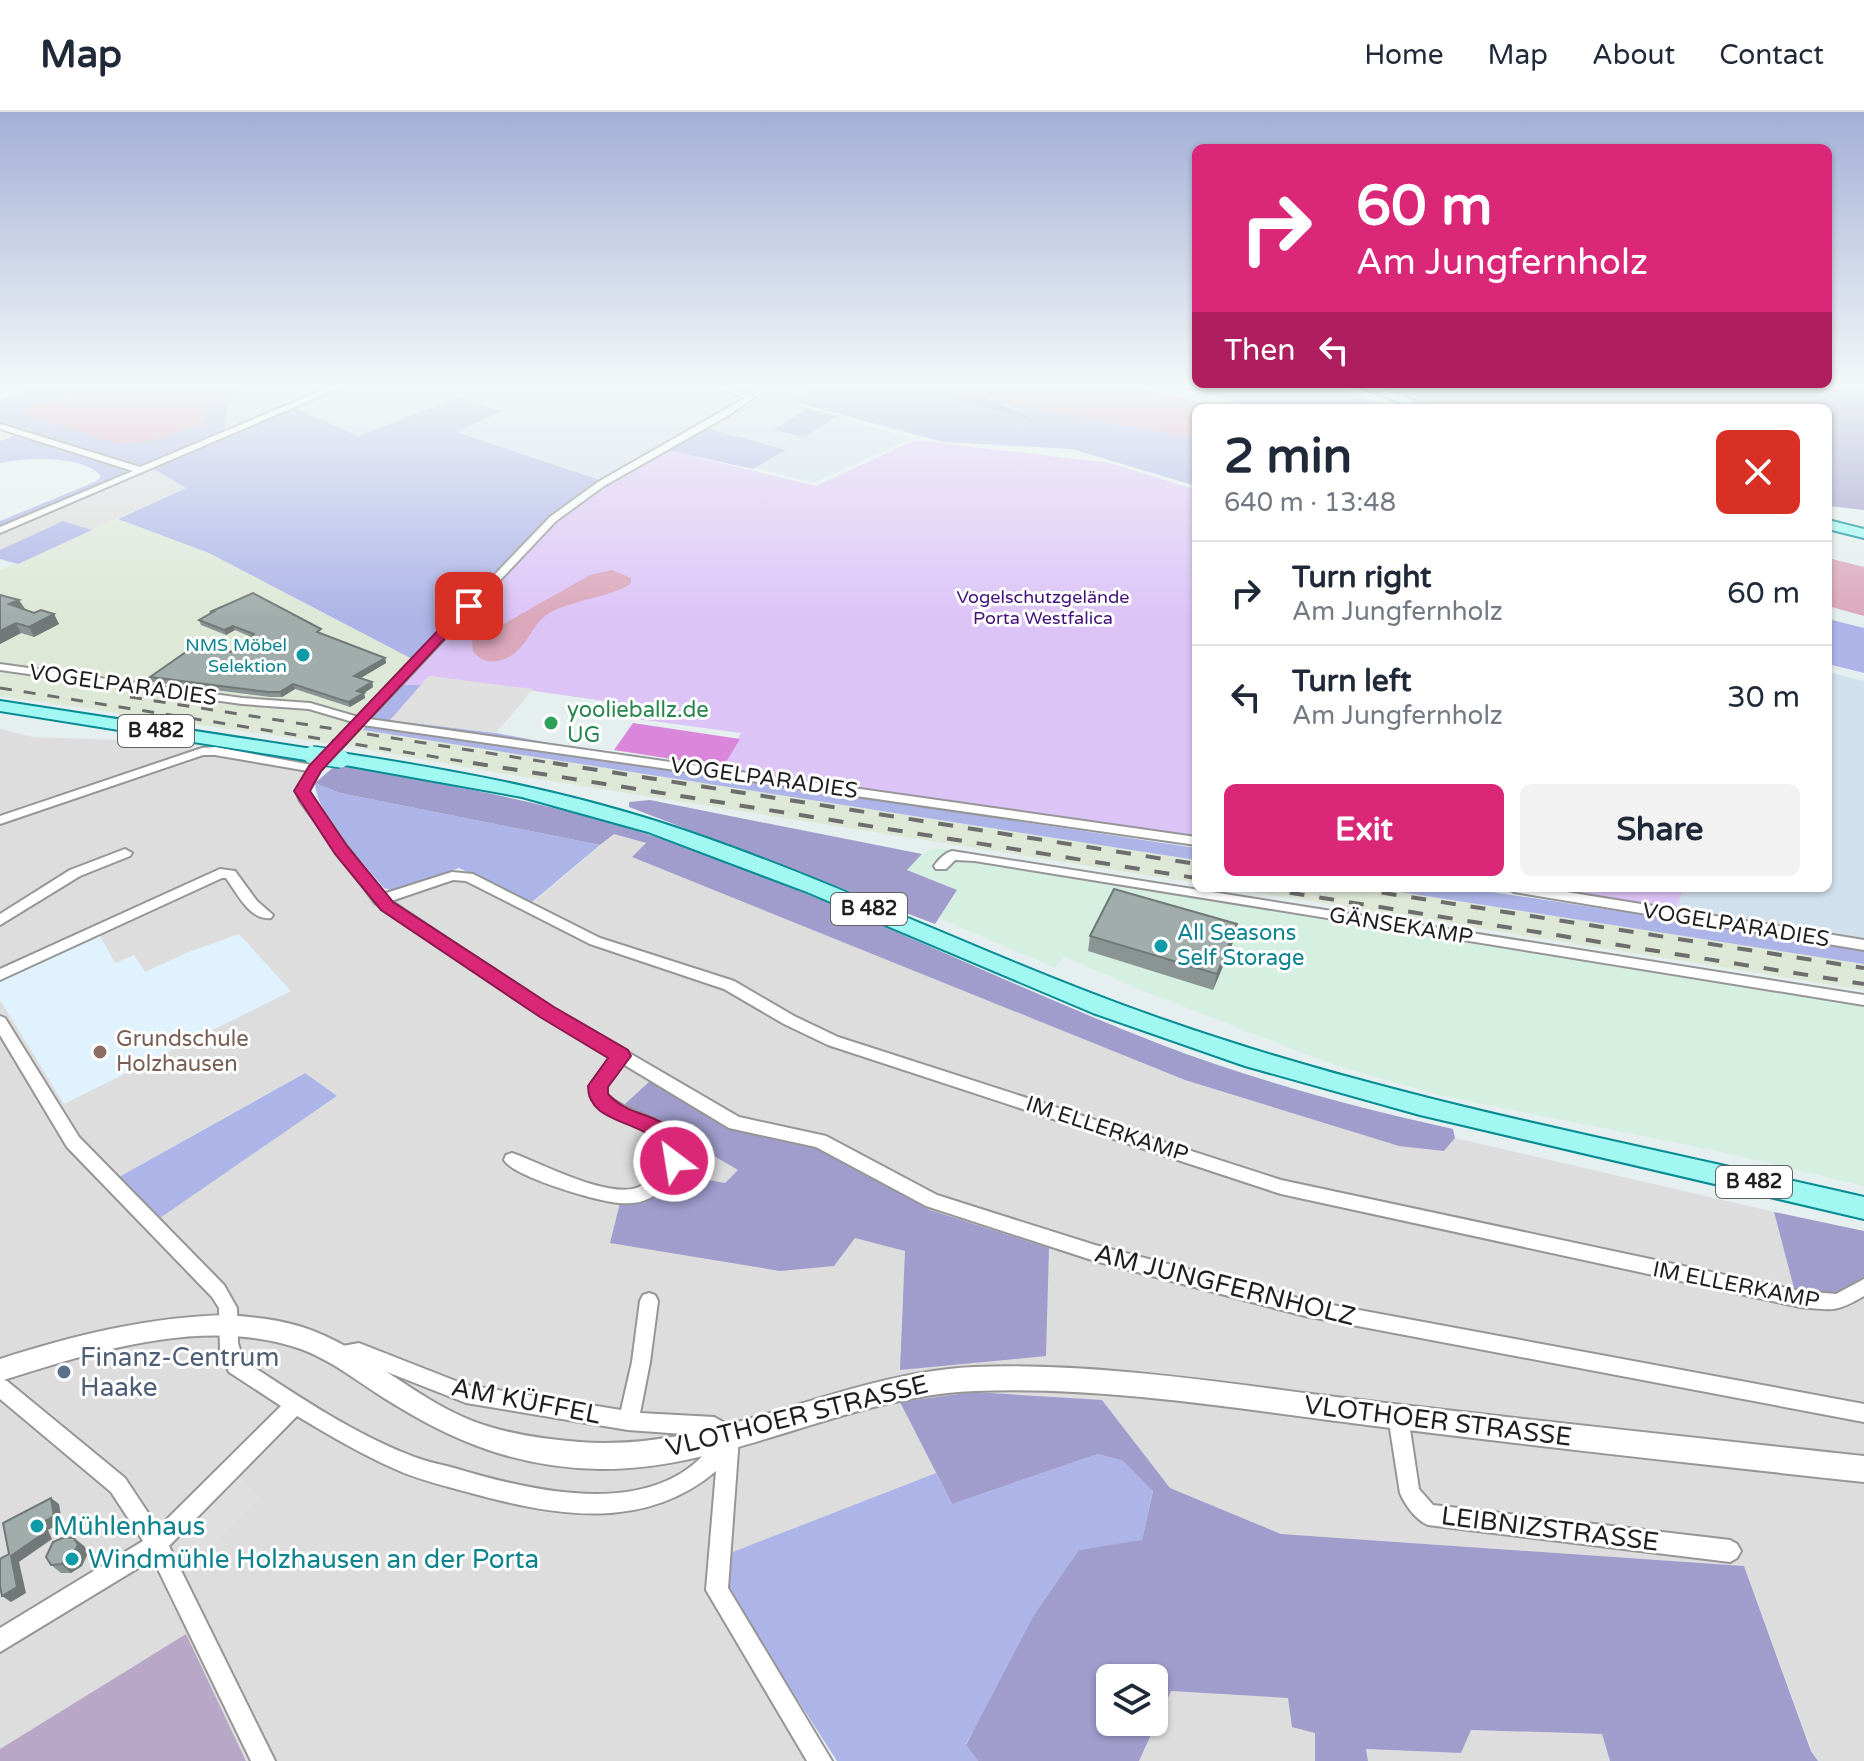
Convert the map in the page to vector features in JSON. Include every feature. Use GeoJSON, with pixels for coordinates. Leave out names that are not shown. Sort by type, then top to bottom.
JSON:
{"type":"FeatureCollection","features":[{"type":"Feature","properties":{"kind":"main road"},"geometry":{"type":"LineString","coordinates":[[1832,524],[1864,532]]}},
{"type":"Feature","properties":{"kind":"main road","name":"B 482"},"geometry":{"type":"LineString","coordinates":[[0,706],[313,762],[341,759],[484,783],[613,814],[695,840],[1154,1026],[1325,1081],[1864,1208]]}},
{"type":"Feature","properties":{"kind":"street"},"geometry":{"type":"LineString","coordinates":[[121,464],[140,470]]}},
{"type":"Feature","properties":{"kind":"street"},"geometry":{"type":"LineString","coordinates":[[0,530],[154,464]]}},
{"type":"Feature","properties":{"kind":"street"},"geometry":{"type":"LineString","coordinates":[[2,815],[202,752],[313,762],[361,721],[522,550],[588,489],[635,464]]}},
{"type":"Feature","properties":{"kind":"street","name":"VOGELPARADIES"},"geometry":{"type":"LineString","coordinates":[[0,667],[183,694],[310,706],[361,721],[1192,840]]}},
{"type":"Feature","properties":{"kind":"street","name":"AM JUNGFERNHOLZ"},"geometry":{"type":"LineString","coordinates":[[313,762],[302,791],[306,801],[380,900],[547,1012],[735,1123],[820,1141],[932,1201],[1095,1253],[1305,1308],[1864,1413]]}},
{"type":"Feature","properties":{"kind":"street"},"geometry":{"type":"LineString","coordinates":[[0,920],[75,873],[125,853]]}},
{"type":"Feature","properties":{"kind":"street","name":"GÄNSEKAMP"},"geometry":{"type":"LineString","coordinates":[[941,866],[952,855],[975,857],[1192,892]]}},
{"type":"Feature","properties":{"kind":"street"},"geometry":{"type":"LineString","coordinates":[[0,975],[220,873],[230,874],[252,904],[266,915]]}},
{"type":"Feature","properties":{"kind":"street","name":"IM ELLERKAMP"},"geometry":{"type":"LineString","coordinates":[[380,900],[452,876],[468,877],[595,941],[729,985],[833,1041],[1281,1187],[1800,1299],[1838,1302],[1864,1287]]}},
{"type":"Feature","properties":{"kind":"street","name":"GÄNSEKAMP"},"geometry":{"type":"LineString","coordinates":[[1193,892],[1864,1000]]}},
{"type":"Feature","properties":{"kind":"street","name":"VOGELPARADIES"},"geometry":{"type":"LineString","coordinates":[[1539,892],[1864,945]]}},
{"type":"Feature","properties":{"kind":"street"},"geometry":{"type":"LineString","coordinates":[[0,1022],[73,1142],[218,1291],[228,1307],[226,1327],[231,1357],[236,1366],[295,1405],[402,1462],[500,1492],[590,1506],[657,1496],[678,1486],[709,1465],[729,1436]]}},
{"type":"Feature","properties":{"kind":"street"},"geometry":{"type":"LineString","coordinates":[[512,1160],[549,1178],[623,1196],[641,1195],[662,1180],[674,1161],[671,1142],[659,1131],[605,1104],[598,1096],[598,1086],[621,1056]]}},
{"type":"Feature","properties":{"kind":"street","name":"AM KÜFFEL"},"geometry":{"type":"LineString","coordinates":[[628,1421],[641,1362],[649,1301]]}},
{"type":"Feature","properties":{"kind":"street","name":"VLOTHOER STRASSE"},"geometry":{"type":"LineString","coordinates":[[0,1370],[125,1335],[226,1327],[263,1328],[290,1335],[335,1354],[466,1432],[532,1449],[615,1455],[669,1451],[876,1392],[939,1380],[979,1378],[1196,1392],[1864,1469]]}},
{"type":"Feature","properties":{"kind":"street","name":"AM KÜFFEL"},"geometry":{"type":"LineString","coordinates":[[335,1354],[359,1352],[466,1394],[628,1421],[714,1427],[729,1436]]}},
{"type":"Feature","properties":{"kind":"street"},"geometry":{"type":"LineString","coordinates":[[0,1387],[118,1485],[157,1544],[263,1761]]}},
{"type":"Feature","properties":{"kind":"street"},"geometry":{"type":"LineString","coordinates":[[0,1641],[157,1544],[295,1405]]}},
{"type":"Feature","properties":{"kind":"street","name":"LEIBNIZSTRASSE"},"geometry":{"type":"LineString","coordinates":[[1398,1416],[1410,1493],[1428,1515],[1730,1551]]}},
{"type":"Feature","properties":{"kind":"street"},"geometry":{"type":"LineString","coordinates":[[729,1436],[717,1590],[820,1761]]}},
{"type":"Feature","properties":{"kind":"shaded area"},"geometry":{"type":"Polygon","coordinates":[[[82,464],[552,464],[600,480],[629,464],[650,464],[418,662],[209,553],[118,519],[186,488],[149,466],[0,529],[0,521],[97,481],[101,476],[82,464]]]}},
{"type":"Feature","properties":{"kind":"shaded area"},"geometry":{"type":"Polygon","coordinates":[[[553,464],[630,464],[601,480],[553,464]]]}},
{"type":"Feature","properties":{"kind":"shaded area"},"geometry":{"type":"Polygon","coordinates":[[[730,464],[762,464],[753,469],[730,464]]]}},
{"type":"Feature","properties":{"kind":"shaded area"},"geometry":{"type":"Polygon","coordinates":[[[763,464],[856,464],[814,483],[756,468],[763,464]]]}},
{"type":"Feature","properties":{"kind":"shaded area"},"geometry":{"type":"Polygon","coordinates":[[[1122,464],[1192,464],[1192,485],[1122,464]]]}},
{"type":"Feature","properties":{"kind":"shaded area"},"geometry":{"type":"Polygon","coordinates":[[[1832,464],[1864,464],[1864,510],[1832,506],[1832,464]]]}},
{"type":"Feature","properties":{"kind":"shaded area"},"geometry":{"type":"Polygon","coordinates":[[[149,466],[187,487],[92,530],[63,521],[0,550],[0,529],[149,466]]]}},
{"type":"Feature","properties":{"kind":"shaded area"},"geometry":{"type":"Polygon","coordinates":[[[118,519],[209,553],[418,662],[364,730],[1192,859],[1192,882],[347,746],[0,696],[0,570],[118,519]]]}},
{"type":"Feature","properties":{"kind":"shaded area"},"geometry":{"type":"Polygon","coordinates":[[[63,521],[92,530],[18,564],[0,559],[0,550],[63,521]]]}},
{"type":"Feature","properties":{"kind":"shaded area"},"geometry":{"type":"Polygon","coordinates":[[[1832,559],[1864,567],[1864,616],[1832,607],[1832,559]]]}},
{"type":"Feature","properties":{"kind":"shaded area"},"geometry":{"type":"Polygon","coordinates":[[[612,570],[631,578],[631,583],[549,613],[510,657],[489,661],[473,651],[472,640],[483,633],[501,630],[502,625],[590,575],[612,570]]]}},
{"type":"Feature","properties":{"kind":"shaded area"},"geometry":{"type":"Polygon","coordinates":[[[1832,620],[1864,628],[1864,673],[1832,665],[1832,620]]]}},
{"type":"Feature","properties":{"kind":"shaded area"},"geometry":{"type":"Polygon","coordinates":[[[1832,673],[1864,681],[1864,940],[1674,911],[1683,892],[1832,892],[1832,673]]]}},
{"type":"Feature","properties":{"kind":"shaded area"},"geometry":{"type":"Polygon","coordinates":[[[429,676],[533,689],[496,733],[390,720],[429,676]]]}},
{"type":"Feature","properties":{"kind":"shaded area"},"geometry":{"type":"Polygon","coordinates":[[[399,685],[421,685],[391,720],[496,733],[728,777],[1192,847],[1192,859],[363,730],[399,685]]]}},
{"type":"Feature","properties":{"kind":"shaded area"},"geometry":{"type":"Polygon","coordinates":[[[633,723],[740,739],[723,767],[614,750],[633,723]]]}},
{"type":"Feature","properties":{"kind":"shaded area"},"geometry":{"type":"Polygon","coordinates":[[[0,729],[32,737],[145,741],[312,766],[299,788],[379,901],[456,878],[469,879],[524,910],[614,834],[647,844],[633,857],[1185,1080],[1399,1145],[1444,1151],[1455,1138],[1774,1212],[1798,1303],[1832,1310],[1864,1297],[1864,1761],[1818,1761],[1744,1566],[1281,1534],[1170,1488],[1102,1400],[901,1403],[936,1473],[712,1560],[813,1761],[246,1761],[186,1634],[0,1749],[0,729]],[[304,1073],[119,1177],[250,1155],[337,1097],[304,1073]],[[626,1104],[739,1170],[725,1183],[678,1174],[651,1197],[855,1237],[905,1251],[1049,1248],[930,1210],[821,1147],[626,1104]]]}},
{"type":"Feature","properties":{"kind":"shaded area"},"geometry":{"type":"Polygon","coordinates":[[[336,765],[539,805],[659,838],[785,885],[1157,1043],[1304,1092],[1453,1129],[1455,1138],[1444,1151],[1399,1146],[1185,1080],[632,857],[646,843],[614,834],[600,845],[340,793],[315,783],[336,765]]]}},
{"type":"Feature","properties":{"kind":"shaded area"},"geometry":{"type":"Polygon","coordinates":[[[315,783],[340,793],[600,845],[531,903],[459,868],[397,892],[384,888],[342,838],[324,810],[315,783]]]}},
{"type":"Feature","properties":{"kind":"shaded area"},"geometry":{"type":"Polygon","coordinates":[[[650,800],[922,854],[907,870],[957,890],[935,924],[629,807],[629,802],[650,800]]]}},
{"type":"Feature","properties":{"kind":"shaded area"},"geometry":{"type":"Polygon","coordinates":[[[930,849],[1864,997],[1864,1186],[1718,1151],[1439,1095],[1335,1065],[1146,992],[1063,956],[1055,968],[939,918],[956,890],[906,870],[930,849]]]}},
{"type":"Feature","properties":{"kind":"shaded area"},"geometry":{"type":"Polygon","coordinates":[[[1253,892],[1400,892],[1864,964],[1864,990],[1253,892]]]}},
{"type":"Feature","properties":{"kind":"shaded area"},"geometry":{"type":"Polygon","coordinates":[[[1400,892],[1492,892],[1864,948],[1864,964],[1400,892]]]}},
{"type":"Feature","properties":{"kind":"shaded area","name":"Grundschule Holzhausen"},"geometry":{"type":"Polygon","coordinates":[[[98,932],[115,963],[134,955],[145,972],[239,934],[291,991],[64,1104],[0,1000],[0,980],[98,932]]]}},
{"type":"Feature","properties":{"kind":"shaded area"},"geometry":{"type":"Polygon","coordinates":[[[305,1073],[337,1096],[160,1218],[119,1177],[305,1073]]]}},
{"type":"Feature","properties":{"kind":"shaded area"},"geometry":{"type":"Polygon","coordinates":[[[650,1081],[733,1129],[821,1147],[930,1210],[1049,1248],[1046,1356],[900,1370],[905,1251],[855,1238],[834,1266],[780,1271],[610,1243],[620,1203],[651,1197],[678,1174],[725,1183],[738,1170],[625,1104],[650,1081]]]}},
{"type":"Feature","properties":{"kind":"shaded area"},"geometry":{"type":"Polygon","coordinates":[[[1774,1212],[1864,1231],[1864,1279],[1831,1294],[1795,1292],[1774,1212]]]}},
{"type":"Feature","properties":{"kind":"shaded area"},"geometry":{"type":"Polygon","coordinates":[[[974,1392],[1102,1400],[1170,1488],[1281,1534],[1744,1566],[1811,1751],[1818,1761],[1610,1761],[1602,1734],[1471,1730],[1461,1753],[1366,1749],[1368,1761],[1315,1761],[1315,1733],[1292,1727],[1288,1698],[1171,1691],[1168,1698],[1168,1664],[1096,1664],[1096,1736],[1150,1736],[1139,1761],[978,1761],[966,1745],[1033,1617],[1079,1550],[1142,1540],[1153,1491],[1123,1461],[1098,1454],[952,1504],[900,1402],[974,1392]]]}},
{"type":"Feature","properties":{"kind":"shaded area"},"geometry":{"type":"Polygon","coordinates":[[[1098,1454],[1123,1461],[1153,1490],[1142,1541],[1079,1550],[966,1744],[978,1761],[837,1761],[730,1595],[725,1555],[936,1473],[952,1504],[1098,1454]]]}},
{"type":"Feature","properties":{"kind":"shaded area"},"geometry":{"type":"Polygon","coordinates":[[[230,1470],[261,1497],[192,1567],[176,1536],[230,1470]]]}},
{"type":"Feature","properties":{"kind":"shaded area"},"geometry":{"type":"Polygon","coordinates":[[[186,1634],[246,1761],[0,1761],[0,1749],[186,1634]]]}},
{"type":"Feature","properties":{"kind":"shaded area"},"geometry":{"type":"Polygon","coordinates":[[[1171,1691],[1289,1698],[1315,1733],[1315,1761],[1139,1761],[1150,1736],[1168,1736],[1168,1698],[1171,1691]]]}},
{"type":"Feature","properties":{"kind":"shaded area"},"geometry":{"type":"Polygon","coordinates":[[[1470,1730],[1602,1734],[1610,1761],[1368,1761],[1366,1749],[1461,1753],[1470,1730]]]}},
{"type":"Feature","properties":{"kind":"green space","name":"Vogelschutzgelände Porta Westfalica"},"geometry":{"type":"Polygon","coordinates":[[[640,464],[724,464],[816,486],[863,464],[1113,464],[1192,489],[1192,838],[723,767],[741,733],[638,719],[638,714],[618,703],[429,676],[421,685],[399,685],[553,521],[587,492],[640,464]]]}},
{"type":"Feature","properties":{"kind":"green space"},"geometry":{"type":"Polygon","coordinates":[[[1549,892],[1683,892],[1674,911],[1549,892]]]}},
{"type":"Feature","properties":{"kind":"building","name":"NMS Möbel Selektion"},"geometry":{"type":"Polygon","coordinates":[[[253,593],[321,629],[317,632],[385,658],[354,676],[372,682],[357,691],[364,693],[348,702],[293,684],[280,692],[268,692],[150,677],[196,645],[208,643],[231,652],[243,646],[254,634],[233,626],[224,630],[199,620],[253,593]]]}},
{"type":"Feature","properties":{"kind":"building"},"geometry":{"type":"Polygon","coordinates":[[[0,595],[19,600],[9,604],[34,613],[41,610],[54,614],[29,627],[16,623],[0,631],[0,595]]]}},
{"type":"Feature","properties":{"kind":"building","name":"All Seasons Self Storage"},"geometry":{"type":"Polygon","coordinates":[[[1114,889],[1237,924],[1217,974],[1090,936],[1114,889]]]}},
{"type":"Feature","properties":{"kind":"building"},"geometry":{"type":"Polygon","coordinates":[[[51,1498],[54,1516],[40,1524],[44,1533],[11,1556],[17,1587],[2,1596],[0,1559],[9,1554],[3,1523],[51,1498]]]}},
{"type":"Feature","properties":{"kind":"building"},"geometry":{"type":"Polygon","coordinates":[[[65,1537],[74,1538],[78,1545],[71,1557],[61,1564],[51,1565],[46,1557],[53,1542],[65,1537]]]}},
{"type":"Feature","properties":{"kind":"railway"},"geometry":{"type":"LineString","coordinates":[[0,688],[486,765]]}},
{"type":"Feature","properties":{"kind":"railway"},"geometry":{"type":"LineString","coordinates":[[130,697],[565,765]]}},
{"type":"Feature","properties":{"kind":"railway"},"geometry":{"type":"LineString","coordinates":[[473,763],[1192,877]]}},
{"type":"Feature","properties":{"kind":"railway"},"geometry":{"type":"LineString","coordinates":[[553,763],[1192,863]]}},
{"type":"Feature","properties":{"kind":"railway"},"geometry":{"type":"LineString","coordinates":[[1285,892],[1864,984]]}},
{"type":"Feature","properties":{"kind":"railway"},"geometry":{"type":"LineString","coordinates":[[1378,892],[1864,968]]}},
{"type":"Feature","properties":{"kind":"place","name":"NMS Möbel Selektion"},"geometry":{"type":"Point","coordinates":[303,655]}},
{"type":"Feature","properties":{"kind":"place","name":"yoolieballz.de UG"},"geometry":{"type":"Point","coordinates":[551,723]}},
{"type":"Feature","properties":{"kind":"place","name":"All Seasons Self Storage"},"geometry":{"type":"Point","coordinates":[1161,946]}},
{"type":"Feature","properties":{"kind":"place","name":"Grundschule Holzhausen"},"geometry":{"type":"Point","coordinates":[100,1052]}},
{"type":"Feature","properties":{"kind":"place","name":"Finanz-Centrum Haake"},"geometry":{"type":"Point","coordinates":[64,1372]}},
{"type":"Feature","properties":{"kind":"place","name":"Mühlenhaus"},"geometry":{"type":"Point","coordinates":[37,1526]}},
{"type":"Feature","properties":{"kind":"place","name":"Windmühle Holzhausen an der Porta"},"geometry":{"type":"Point","coordinates":[72,1559]}},
{"type":"Feature","properties":{"kind":"route"},"geometry":{"type":"LineString","coordinates":[[469,606],[315,769],[302,791],[341,850],[387,906],[547,1012],[621,1056],[598,1086],[598,1096],[605,1104],[659,1131],[671,1142],[674,1161]]}}]}
